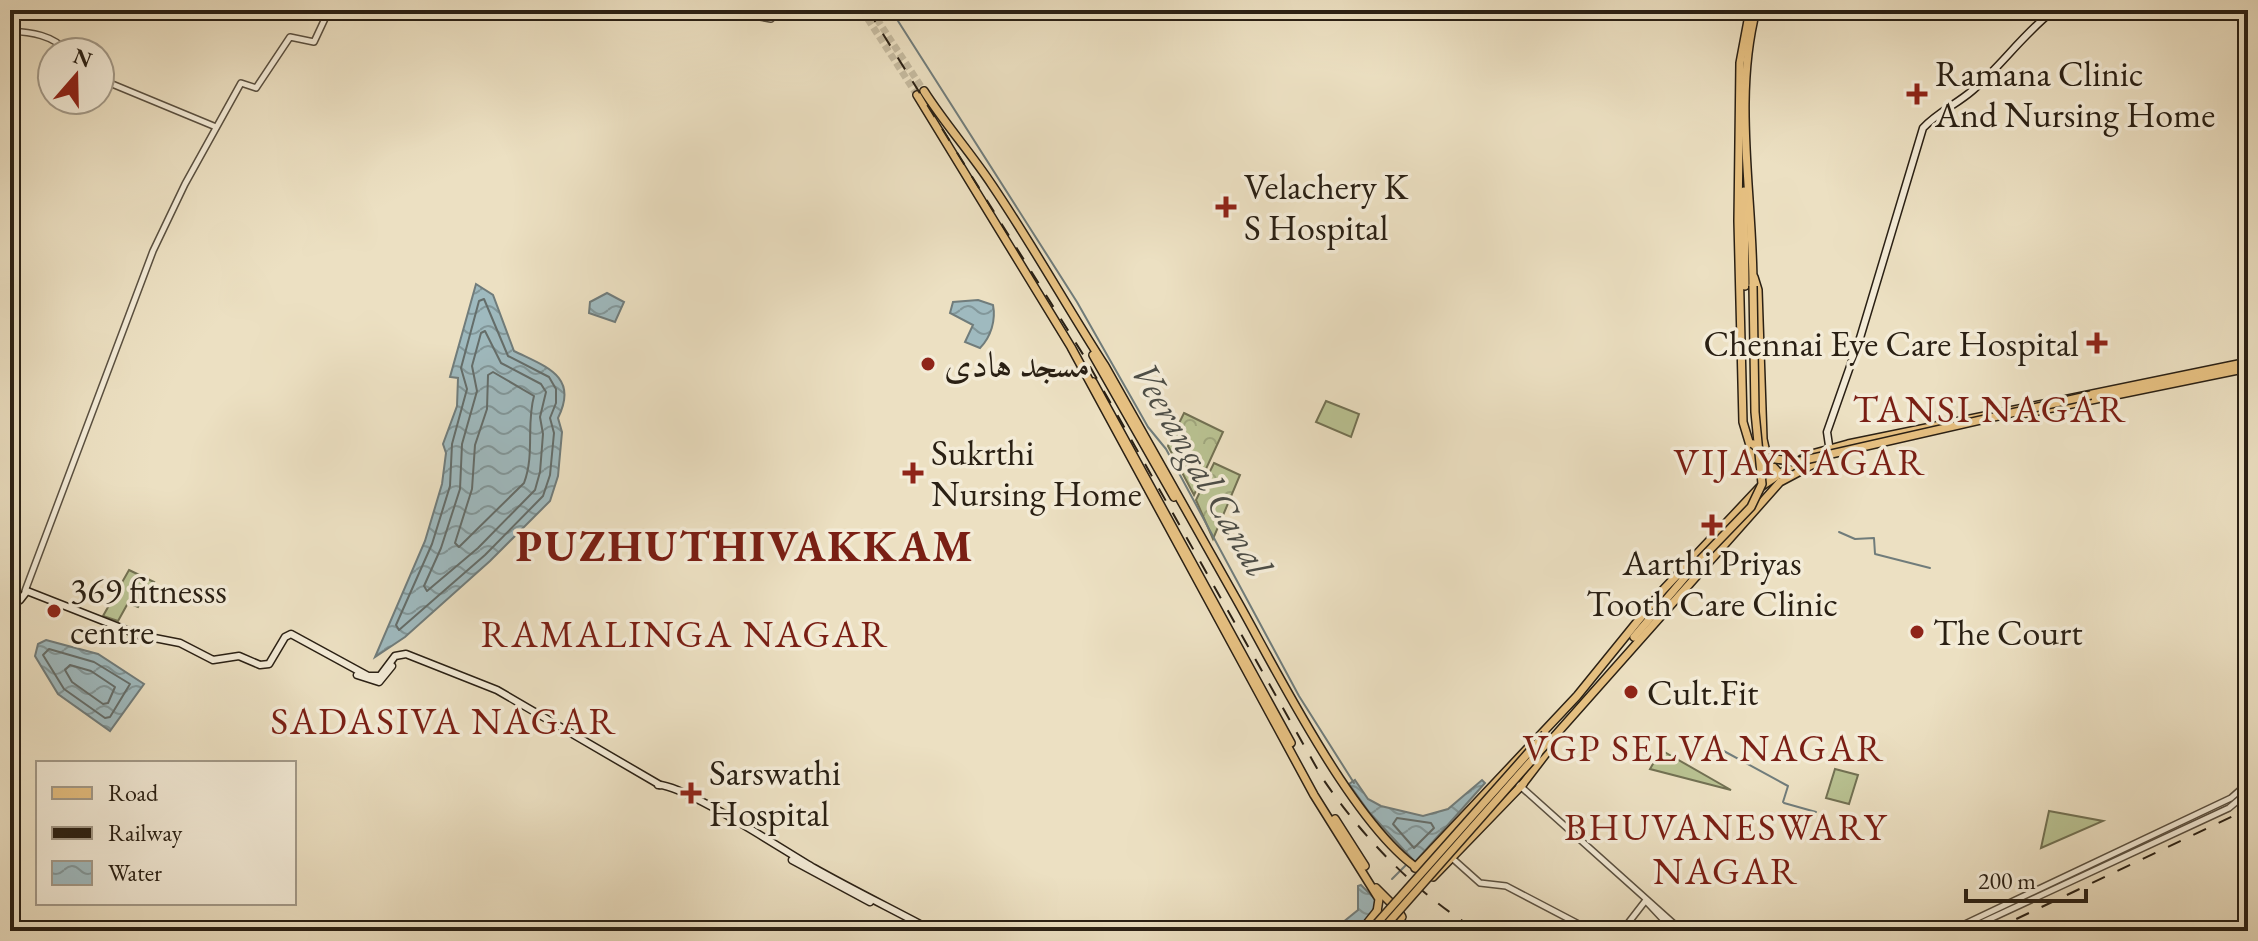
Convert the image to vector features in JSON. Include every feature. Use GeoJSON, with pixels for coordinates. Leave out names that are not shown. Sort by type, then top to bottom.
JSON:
{"type":"FeatureCollection","features":[{"type":"Feature","properties":{"kind":"main road"},"geometry":{"type":"LineString","coordinates":[[1750,10],[1740,63],[1740,276],[1743,412],[1758,475],[1754,492]]}},
{"type":"Feature","properties":{"kind":"main road"},"geometry":{"type":"LineString","coordinates":[[1618,662],[1683,578],[1751,507],[1760,490],[1763,472],[1755,412],[1747,65],[1756,10]]}},
{"type":"Feature","properties":{"kind":"main road"},"geometry":{"type":"LineString","coordinates":[[1830,452],[1827,432],[1860,338],[1923,128],[1935,115],[1971,92],[2016,43],[2054,10]]}},
{"type":"Feature","properties":{"kind":"main road"},"geometry":{"type":"LineString","coordinates":[[920,93],[1072,349],[1314,795],[1355,855],[1374,890],[1391,903],[1402,917],[1392,931]]}},
{"type":"Feature","properties":{"kind":"main road"},"geometry":{"type":"LineString","coordinates":[[932,112],[991,183],[1086,343],[1329,770],[1362,812],[1431,883],[1521,785],[1551,747],[1550,725]]}},
{"type":"Feature","properties":{"kind":"main road"},"geometry":{"type":"LineString","coordinates":[[1739,127],[1743,142],[1748,426],[1753,444],[1765,456],[1783,462],[1799,461],[2091,395],[2106,396]]}},
{"type":"Feature","properties":{"kind":"main road"},"geometry":{"type":"LineString","coordinates":[[1753,275],[1758,290],[1764,447],[1768,461],[1781,470]]}},
{"type":"Feature","properties":{"kind":"main road"},"geometry":{"type":"LineString","coordinates":[[1072,349],[1086,343]]}},
{"type":"Feature","properties":{"kind":"main road"},"geometry":{"type":"LineString","coordinates":[[1370,931],[1786,476],[1830,452],[2248,365]]}},
{"type":"Feature","properties":{"kind":"main road"},"geometry":{"type":"LineString","coordinates":[[1413,867],[1535,736],[1550,725],[1663,590],[1754,492],[1781,470],[1830,452],[2123,393]]}},
{"type":"Feature","properties":{"kind":"main road"},"geometry":{"type":"LineString","coordinates":[[1735,513],[1745,521]]}},
{"type":"Feature","properties":{"kind":"main road"},"geometry":{"type":"LineString","coordinates":[[10,594],[20,600],[25,591],[139,635],[180,643],[216,660],[239,656],[260,665],[269,664],[288,635],[311,645],[370,682],[383,680],[395,659],[405,657],[487,690],[634,775],[713,808],[815,869],[933,931]]}},
{"type":"Feature","properties":{"kind":"main road"},"geometry":{"type":"LineString","coordinates":[[1381,931],[1549,738]]}},
{"type":"Feature","properties":{"kind":"main road"},"geometry":{"type":"LineString","coordinates":[[713,808],[717,815],[799,865],[926,931]]}},
{"type":"Feature","properties":{"kind":"main road"},"geometry":{"type":"LineString","coordinates":[[1377,912],[1382,898]]}},
{"type":"Feature","properties":{"kind":"main road"},"geometry":{"type":"LineString","coordinates":[[1361,931],[1386,902],[1391,903]]}},
{"type":"Feature","properties":{"kind":"street"},"geometry":{"type":"LineString","coordinates":[[25,591],[153,251],[216,127],[241,83],[256,88],[290,37],[314,42],[329,10]]}},
{"type":"Feature","properties":{"kind":"street"},"geometry":{"type":"LineString","coordinates":[[721,10],[771,19],[777,10]]}},
{"type":"Feature","properties":{"kind":"street"},"geometry":{"type":"LineString","coordinates":[[10,31],[42,36]]}},
{"type":"Feature","properties":{"kind":"street"},"geometry":{"type":"LineString","coordinates":[[116,86],[216,127]]}},
{"type":"Feature","properties":{"kind":"street"},"geometry":{"type":"LineString","coordinates":[[1950,931],[2231,798],[2248,783]]}},
{"type":"Feature","properties":{"kind":"street"},"geometry":{"type":"LineString","coordinates":[[1521,785],[1682,931]]}},
{"type":"Feature","properties":{"kind":"street"},"geometry":{"type":"LineString","coordinates":[[1964,931],[2229,808],[2248,792]]}},
{"type":"Feature","properties":{"kind":"street"},"geometry":{"type":"LineString","coordinates":[[1453,860],[1480,883],[1506,886],[1592,931]]}},
{"type":"Feature","properties":{"kind":"street"},"geometry":{"type":"LineString","coordinates":[[1622,931],[1646,900]]}},
{"type":"Feature","properties":{"kind":"street"},"geometry":{"type":"LineString","coordinates":[[1646,900],[1674,931]]}},
{"type":"Feature","properties":{"kind":"green space"},"geometry":{"type":"Polygon","coordinates":[[[1326,401],[1359,414],[1351,437],[1316,422],[1326,401]]]}},
{"type":"Feature","properties":{"kind":"green space"},"geometry":{"type":"Polygon","coordinates":[[[1184,413],[1223,432],[1194,495],[1168,446],[1184,413]]]}},
{"type":"Feature","properties":{"kind":"green space"},"geometry":{"type":"Polygon","coordinates":[[[1214,463],[1240,475],[1213,539],[1196,500],[1214,463]]]}},
{"type":"Feature","properties":{"kind":"green space"},"geometry":{"type":"Polygon","coordinates":[[[129,570],[154,582],[138,607],[128,603],[118,621],[103,616],[129,570]]]}},
{"type":"Feature","properties":{"kind":"green space"},"geometry":{"type":"Polygon","coordinates":[[[1661,750],[1731,790],[1650,769],[1661,750]]]}},
{"type":"Feature","properties":{"kind":"green space"},"geometry":{"type":"Polygon","coordinates":[[[1835,769],[1858,775],[1849,804],[1826,798],[1835,769]]]}},
{"type":"Feature","properties":{"kind":"green space"},"geometry":{"type":"Polygon","coordinates":[[[2049,811],[2103,821],[2041,848],[2049,811]]]}},
{"type":"Feature","properties":{"kind":"water"},"geometry":{"type":"Polygon","coordinates":[[[476,284],[493,295],[514,351],[548,368],[562,383],[563,404],[558,418],[562,432],[558,476],[550,501],[490,561],[405,637],[375,657],[425,541],[442,484],[446,453],[443,444],[457,406],[458,378],[450,377],[476,284]]]}},
{"type":"Feature","properties":{"kind":"water"},"geometry":{"type":"Polygon","coordinates":[[[607,293],[624,302],[615,322],[589,313],[590,302],[607,293]]]}},
{"type":"Feature","properties":{"kind":"water"},"geometry":{"type":"Polygon","coordinates":[[[978,300],[993,305],[994,311],[990,334],[980,348],[965,342],[973,325],[950,313],[953,302],[978,300]]]}},
{"type":"Feature","properties":{"kind":"water"},"geometry":{"type":"Polygon","coordinates":[[[46,640],[98,654],[144,684],[110,731],[58,694],[35,656],[38,644],[46,640]]]}},
{"type":"Feature","properties":{"kind":"water"},"geometry":{"type":"Polygon","coordinates":[[[1355,780],[1368,799],[1381,806],[1423,816],[1448,809],[1482,780],[1485,783],[1415,862],[1369,812],[1349,784],[1355,780]]]}},
{"type":"Feature","properties":{"kind":"water"},"geometry":{"type":"Polygon","coordinates":[[[1361,885],[1377,901],[1375,910],[1356,931],[1332,931],[1358,910],[1358,886],[1361,885]]]}},
{"type":"Feature","properties":{"kind":"waterway","name":"Veerangal Canal"},"geometry":{"type":"LineString","coordinates":[[891,10],[1077,302],[1148,427],[1166,449],[1299,696],[1354,783]]}},
{"type":"Feature","properties":{"kind":"waterway"},"geometry":{"type":"LineString","coordinates":[[1839,532],[1855,539],[1874,538],[1875,554],[1930,568]]}},
{"type":"Feature","properties":{"kind":"waterway"},"geometry":{"type":"LineString","coordinates":[[1722,750],[1788,786],[1783,802]]}},
{"type":"Feature","properties":{"kind":"waterway"},"geometry":{"type":"LineString","coordinates":[[1784,803],[1816,812]]}},
{"type":"Feature","properties":{"kind":"waterway","name":"Veerangal Canal"},"geometry":{"type":"LineString","coordinates":[[1392,879],[1407,864]]}},
{"type":"Feature","properties":{"kind":"tunnel"},"geometry":{"type":"LineString","coordinates":[[862,10],[917,95]]}},
{"type":"Feature","properties":{"kind":"tunnel"},"geometry":{"type":"LineString","coordinates":[[871,10],[924,91]]}},
{"type":"Feature","properties":{"kind":"railway"},"geometry":{"type":"LineString","coordinates":[[868,10],[1084,356],[1323,779],[1356,823],[1393,863],[1433,900],[1478,931]]}},
{"type":"Feature","properties":{"kind":"railway"},"geometry":{"type":"LineString","coordinates":[[1991,931],[2248,809]]}},
{"type":"Feature","properties":{"kind":"place","name":"Ramana Clinic And Nursing Home"},"geometry":{"type":"Point","coordinates":[1917,94]}},
{"type":"Feature","properties":{"kind":"place","name":"Velachery K S Hospital"},"geometry":{"type":"Point","coordinates":[1226,207]}},
{"type":"Feature","properties":{"kind":"place","name":"Chennai Eye Care Hospital"},"geometry":{"type":"Point","coordinates":[2097,343]}},
{"type":"Feature","properties":{"kind":"place","name":"مسجد ہادی"},"geometry":{"type":"Point","coordinates":[928,364]}},
{"type":"Feature","properties":{"kind":"place","name":"Sukrthi Nursing Home"},"geometry":{"type":"Point","coordinates":[913,473]}},
{"type":"Feature","properties":{"kind":"place","name":"Aarthi Priyas Tooth Care Clinic"},"geometry":{"type":"Point","coordinates":[1712,525]}},
{"type":"Feature","properties":{"kind":"place","name":"369 fitnesss centre"},"geometry":{"type":"Point","coordinates":[54,611]}},
{"type":"Feature","properties":{"kind":"place","name":"The Court"},"geometry":{"type":"Point","coordinates":[1917,632]}},
{"type":"Feature","properties":{"kind":"place","name":"Cult.Fit"},"geometry":{"type":"Point","coordinates":[1631,692]}},
{"type":"Feature","properties":{"kind":"place","name":"Sarswathi Hospital"},"geometry":{"type":"Point","coordinates":[691,793]}},
{"type":"Feature","properties":{"kind":"district","name":"TANSI NAGAR"},"geometry":{"type":"Point","coordinates":[1990,409]}},
{"type":"Feature","properties":{"kind":"district","name":"VIJAYNAGAR"},"geometry":{"type":"Point","coordinates":[1800,462]}},
{"type":"Feature","properties":{"kind":"district","name":"PUZHUTHIVAKKAM"},"geometry":{"type":"Point","coordinates":[745,546]}},
{"type":"Feature","properties":{"kind":"district","name":"RAMALINGA NAGAR"},"geometry":{"type":"Point","coordinates":[685,634]}},
{"type":"Feature","properties":{"kind":"district","name":"SADASIVA NAGAR"},"geometry":{"type":"Point","coordinates":[444,721]}},
{"type":"Feature","properties":{"kind":"district","name":"VGP SELVA NAGAR"},"geometry":{"type":"Point","coordinates":[1704,748]}},
{"type":"Feature","properties":{"kind":"district","name":"BHUVANESWARY NAGAR"},"geometry":{"type":"Point","coordinates":[1726,849]}}]}
